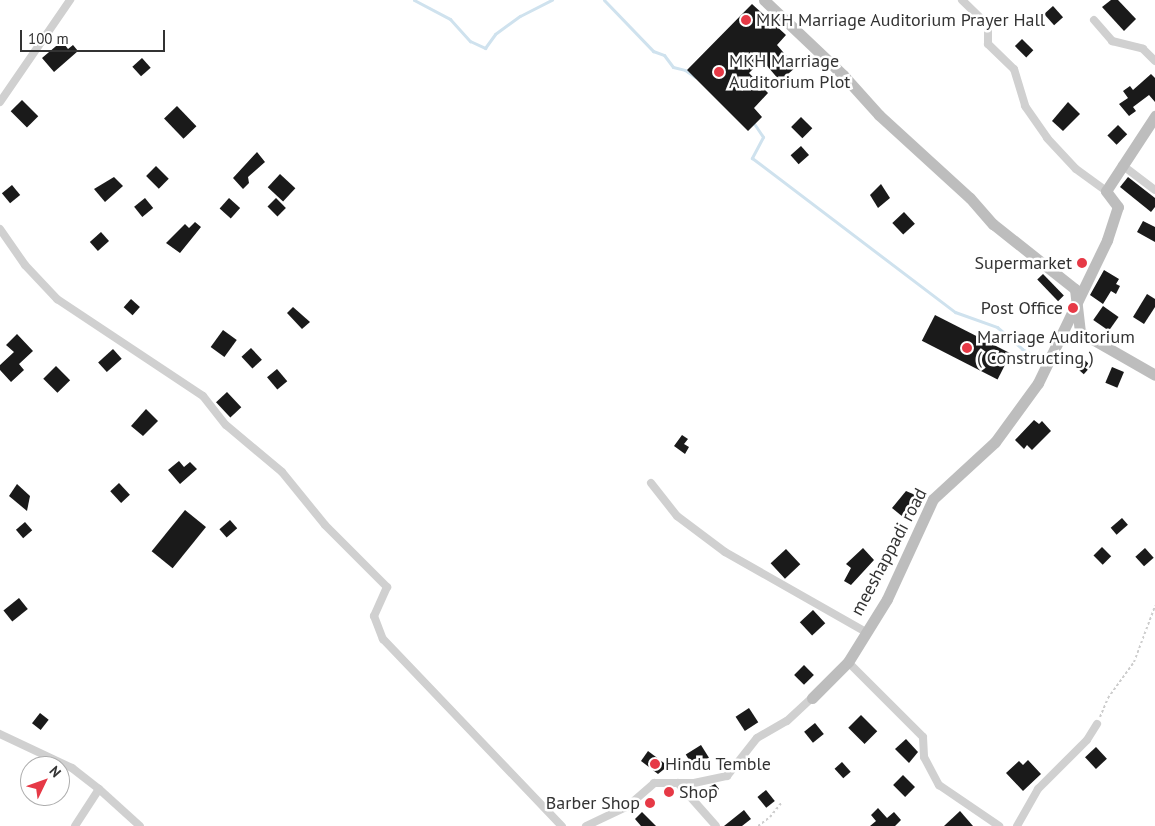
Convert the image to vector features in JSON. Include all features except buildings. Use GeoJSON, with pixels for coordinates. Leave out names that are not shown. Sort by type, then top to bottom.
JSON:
{"type":"FeatureCollection","features":[{"type":"Feature","properties":{"kind":"street"},"geometry":{"type":"LineString","coordinates":[[0,102],[70,0]]}},
{"type":"Feature","properties":{"kind":"street"},"geometry":{"type":"LineString","coordinates":[[764,0],[843,75],[879,115],[970,198],[993,224],[1075,289],[1079,302],[1080,332],[1155,375]]}},
{"type":"Feature","properties":{"kind":"street"},"geometry":{"type":"LineString","coordinates":[[962,0],[988,25],[988,44],[1014,70],[1025,106],[1047,138],[1076,169],[1106,191],[1155,116]]}},
{"type":"Feature","properties":{"kind":"street"},"geometry":{"type":"LineString","coordinates":[[1094,20],[1112,41],[1143,49],[1155,60]]}},
{"type":"Feature","properties":{"kind":"street"},"geometry":{"type":"LineString","coordinates":[[1122,165],[1155,190]]}},
{"type":"Feature","properties":{"kind":"street","name":"meeshappadi road"},"geometry":{"type":"LineString","coordinates":[[812,698],[848,662],[886,599],[933,499],[995,442],[1038,383],[1079,302],[1118,207],[1106,191]]}},
{"type":"Feature","properties":{"kind":"street"},"geometry":{"type":"LineString","coordinates":[[0,229],[26,265],[57,299],[203,396],[226,425],[282,472],[324,525],[387,586],[374,616],[383,640],[562,826]]}},
{"type":"Feature","properties":{"kind":"street"},"geometry":{"type":"LineString","coordinates":[[650,483],[677,516],[725,552],[866,632]]}},
{"type":"Feature","properties":{"kind":"street"},"geometry":{"type":"LineString","coordinates":[[848,662],[923,737],[924,757],[939,785],[999,826]]}},
{"type":"Feature","properties":{"kind":"street"},"geometry":{"type":"LineString","coordinates":[[586,826],[628,806],[654,783],[678,783],[727,776],[757,738],[787,721],[812,698]]}},
{"type":"Feature","properties":{"kind":"street"},"geometry":{"type":"LineString","coordinates":[[1017,826],[1038,789],[1087,740],[1097,724]]}},
{"type":"Feature","properties":{"kind":"street"},"geometry":{"type":"LineString","coordinates":[[0,734],[72,768],[99,789],[140,826]]}},
{"type":"Feature","properties":{"kind":"street"},"geometry":{"type":"LineString","coordinates":[[678,783],[716,826]]}},
{"type":"Feature","properties":{"kind":"street"},"geometry":{"type":"LineString","coordinates":[[75,826],[99,789]]}},
{"type":"Feature","properties":{"kind":"path"},"geometry":{"type":"LineString","coordinates":[[1097,724],[1108,698],[1134,662],[1155,606]]}},
{"type":"Feature","properties":{"kind":"path"},"geometry":{"type":"LineString","coordinates":[[758,826],[770,817],[782,802]]}},
{"type":"Feature","properties":{"kind":"waterway"},"geometry":{"type":"LineString","coordinates":[[414,0],[450,19],[470,41],[485,48],[495,34],[520,16],[552,0]]}},
{"type":"Feature","properties":{"kind":"waterway"},"geometry":{"type":"LineString","coordinates":[[604,0],[653,51],[664,55],[673,67],[685,70],[695,77]]}},
{"type":"Feature","properties":{"kind":"waterway"},"geometry":{"type":"LineString","coordinates":[[753,122],[763,137],[752,158],[955,312],[997,327],[1022,349],[1041,359]]}},
{"type":"Feature","properties":{"kind":"place","name":"MKH Marriage Auditorium Prayer Hall"},"geometry":{"type":"Point","coordinates":[746,20]}},
{"type":"Feature","properties":{"kind":"place","name":"MKH Marriage Auditorium Plot"},"geometry":{"type":"Point","coordinates":[719,72]}},
{"type":"Feature","properties":{"kind":"place","name":"Supermarket"},"geometry":{"type":"Point","coordinates":[1082,263]}},
{"type":"Feature","properties":{"kind":"place","name":"Post Office"},"geometry":{"type":"Point","coordinates":[1073,308]}},
{"type":"Feature","properties":{"kind":"place","name":"Marriage Auditorium ( Constructing )"},"geometry":{"type":"Point","coordinates":[967,348]}},
{"type":"Feature","properties":{"kind":"place","name":"Hindu Temble"},"geometry":{"type":"Point","coordinates":[655,764]}},
{"type":"Feature","properties":{"kind":"place","name":"Shop"},"geometry":{"type":"Point","coordinates":[669,792]}},
{"type":"Feature","properties":{"kind":"place","name":"Barber Shop"},"geometry":{"type":"Point","coordinates":[650,803]}}]}
